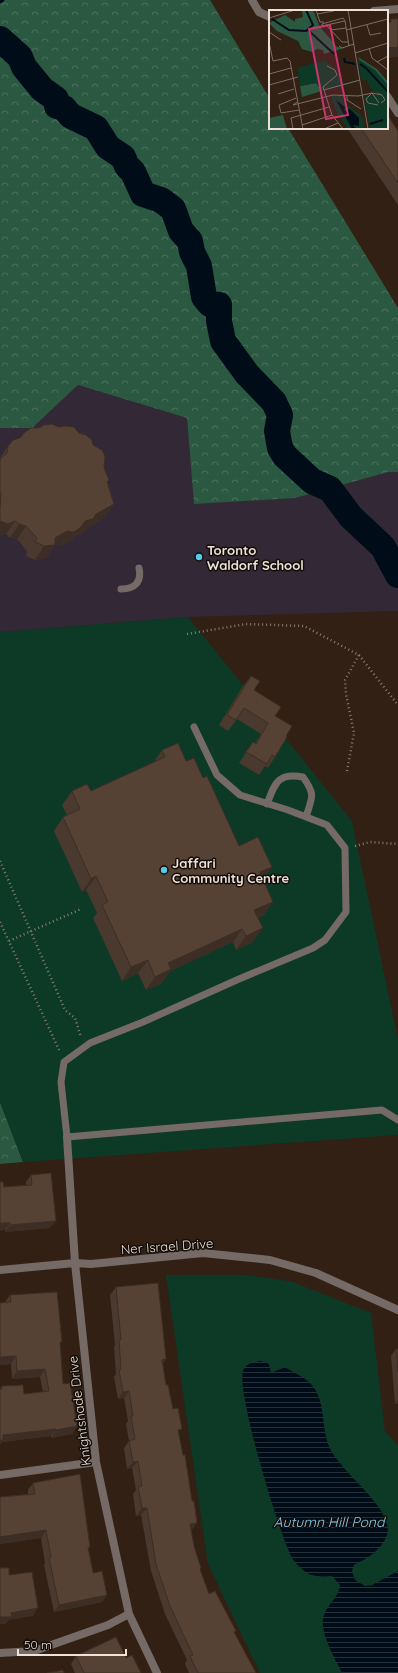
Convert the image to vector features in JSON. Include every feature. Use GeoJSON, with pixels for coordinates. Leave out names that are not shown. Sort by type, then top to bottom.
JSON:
{"type":"FeatureCollection","features":[{"type":"Feature","properties":{"kind":"street"},"geometry":{"type":"LineString","coordinates":[[252,0],[259,12],[269,17]]}},
{"type":"Feature","properties":{"kind":"street"},"geometry":{"type":"LineString","coordinates":[[386,10],[398,9]]}},
{"type":"Feature","properties":{"kind":"street"},"geometry":{"type":"LineString","coordinates":[[392,99],[398,113]]}},
{"type":"Feature","properties":{"kind":"street","name":"Knightshade Drive"},"geometry":{"type":"LineString","coordinates":[[67,1137],[75,1263],[96,1462],[129,1614],[157,1673]]}},
{"type":"Feature","properties":{"kind":"street","name":"Ner Israel Drive"},"geometry":{"type":"LineString","coordinates":[[0,1270],[75,1263],[91,1264],[203,1253],[270,1260],[316,1273],[398,1310]]}},
{"type":"Feature","properties":{"kind":"street"},"geometry":{"type":"LineString","coordinates":[[0,1475],[96,1462]]}},
{"type":"Feature","properties":{"kind":"street"},"geometry":{"type":"LineString","coordinates":[[0,1653],[34,1650],[108,1625],[129,1614]]}},
{"type":"Feature","properties":{"kind":"lane"},"geometry":{"type":"LineString","coordinates":[[121,589],[130,589],[137,584],[140,576],[139,568]]}},
{"type":"Feature","properties":{"kind":"lane"},"geometry":{"type":"LineString","coordinates":[[194,727],[217,774],[240,795],[327,825],[345,848],[346,912],[325,940],[313,948],[143,1022],[90,1043],[64,1062],[61,1082],[67,1137],[382,1110],[398,1120]]}},
{"type":"Feature","properties":{"kind":"lane"},"geometry":{"type":"LineString","coordinates":[[267,804],[274,786],[281,777],[292,775],[303,777],[310,787],[313,795],[306,817]]}},
{"type":"Feature","properties":{"kind":"path"},"geometry":{"type":"LineString","coordinates":[[187,634],[246,624],[304,626],[359,655],[398,705]]}},
{"type":"Feature","properties":{"kind":"path"},"geometry":{"type":"LineString","coordinates":[[348,771],[354,732],[346,694],[345,680],[359,655]]}},
{"type":"Feature","properties":{"kind":"path"},"geometry":{"type":"LineString","coordinates":[[345,848],[370,842],[398,844]]}},
{"type":"Feature","properties":{"kind":"path"},"geometry":{"type":"LineString","coordinates":[[0,861],[65,1010],[75,1018],[84,1048]]}},
{"type":"Feature","properties":{"kind":"path"},"geometry":{"type":"LineString","coordinates":[[8,941],[81,909]]}},
{"type":"Feature","properties":{"kind":"path"},"geometry":{"type":"LineString","coordinates":[[0,922],[64,1062]]}},
{"type":"Feature","properties":{"kind":"shaded area","name":"Toronto Waldorf School"},"geometry":{"type":"Polygon","coordinates":[[[78,385],[187,418],[194,503],[388,472],[398,472],[398,611],[188,617],[0,632],[0,428],[32,428],[78,385]]]}},
{"type":"Feature","properties":{"kind":"green space"},"geometry":{"type":"Polygon","coordinates":[[[0,0],[210,0],[269,97],[269,129],[289,129],[398,308],[398,472],[388,472],[295,498],[194,504],[187,418],[78,385],[32,428],[0,428],[0,0]]]}},
{"type":"Feature","properties":{"kind":"green space"},"geometry":{"type":"Polygon","coordinates":[[[188,617],[352,821],[398,1040],[398,1135],[23,1162],[0,1102],[0,632],[188,617]]]}},
{"type":"Feature","properties":{"kind":"green space"},"geometry":{"type":"Polygon","coordinates":[[[0,1102],[23,1162],[0,1164],[0,1102]]]}},
{"type":"Feature","properties":{"kind":"green space"},"geometry":{"type":"Polygon","coordinates":[[[166,1275],[247,1275],[293,1282],[371,1313],[385,1432],[398,1445],[398,1673],[260,1673],[208,1564],[166,1275]]]}},
{"type":"Feature","properties":{"kind":"water"},"geometry":{"type":"Polygon","coordinates":[[[337,498],[344,499],[351,513],[369,530],[376,535],[391,541],[398,557],[398,585],[355,530],[341,516],[334,505],[334,500],[337,498]]]}},
{"type":"Feature","properties":{"kind":"water","name":"Autumn Hill Pond"},"geometry":{"type":"Polygon","coordinates":[[[261,1361],[269,1364],[271,1373],[285,1367],[311,1384],[320,1402],[326,1436],[331,1451],[371,1497],[384,1516],[387,1526],[387,1535],[385,1540],[378,1550],[354,1565],[352,1571],[355,1580],[365,1586],[372,1585],[398,1571],[398,1673],[342,1673],[332,1652],[325,1636],[323,1621],[324,1615],[338,1593],[340,1585],[332,1576],[311,1575],[304,1571],[292,1558],[277,1520],[252,1432],[246,1405],[243,1371],[244,1368],[253,1362],[261,1361]]]}},
{"type":"Feature","properties":{"kind":"building"},"geometry":{"type":"Polygon","coordinates":[[[391,19],[398,19],[398,47],[388,48],[388,23],[391,22],[391,19]]]}},
{"type":"Feature","properties":{"kind":"building"},"geometry":{"type":"Polygon","coordinates":[[[388,116],[398,131],[398,183],[362,129],[388,129],[388,116]]]}},
{"type":"Feature","properties":{"kind":"building"},"geometry":{"type":"Polygon","coordinates":[[[52,424],[59,427],[74,427],[79,433],[86,435],[92,440],[93,445],[102,450],[105,456],[104,468],[109,480],[107,482],[114,504],[96,514],[93,519],[85,521],[81,527],[74,532],[67,531],[55,538],[55,545],[44,546],[35,542],[37,538],[26,526],[15,521],[8,524],[0,521],[0,460],[7,453],[8,446],[13,440],[20,438],[31,428],[39,428],[44,425],[52,424]]]}},
{"type":"Feature","properties":{"kind":"building"},"geometry":{"type":"Polygon","coordinates":[[[251,676],[260,681],[254,690],[281,707],[275,716],[292,726],[275,757],[272,755],[267,764],[246,752],[253,742],[256,744],[268,723],[244,708],[236,720],[227,715],[251,676]]]}},
{"type":"Feature","properties":{"kind":"building","name":"Jaffari Community Centre"},"geometry":{"type":"Polygon","coordinates":[[[178,743],[186,761],[194,758],[203,778],[207,776],[239,846],[258,837],[272,867],[260,872],[273,902],[254,910],[263,928],[246,936],[242,929],[168,963],[171,969],[155,977],[148,960],[131,967],[102,905],[108,902],[96,876],[91,879],[63,817],[80,809],[72,791],[87,784],[91,791],[165,757],[162,750],[178,743]]]}},
{"type":"Feature","properties":{"kind":"building"},"geometry":{"type":"Polygon","coordinates":[[[51,1173],[56,1221],[10,1225],[10,1223],[0,1223],[0,1182],[3,1182],[4,1187],[32,1185],[31,1175],[51,1173]]]}},
{"type":"Feature","properties":{"kind":"building"},"geometry":{"type":"Polygon","coordinates":[[[158,1283],[166,1359],[162,1360],[166,1385],[168,1385],[173,1409],[178,1408],[182,1429],[178,1430],[183,1455],[185,1455],[197,1523],[190,1524],[194,1546],[209,1594],[215,1591],[236,1631],[234,1632],[256,1673],[198,1673],[190,1656],[193,1655],[170,1606],[156,1564],[147,1508],[142,1508],[138,1487],[142,1486],[138,1461],[133,1462],[129,1441],[135,1439],[129,1391],[123,1392],[119,1370],[121,1369],[119,1340],[121,1340],[116,1287],[158,1283]]]}},
{"type":"Feature","properties":{"kind":"building"},"geometry":{"type":"Polygon","coordinates":[[[57,1292],[62,1342],[60,1342],[63,1384],[70,1383],[77,1426],[56,1430],[3,1435],[3,1440],[0,1440],[0,1389],[2,1389],[2,1386],[23,1385],[24,1394],[49,1391],[45,1369],[17,1371],[16,1356],[0,1357],[0,1303],[11,1302],[10,1295],[57,1292]]]}},
{"type":"Feature","properties":{"kind":"building"},"geometry":{"type":"Polygon","coordinates":[[[396,1349],[398,1349],[398,1372],[396,1349]]]}},
{"type":"Feature","properties":{"kind":"building"},"geometry":{"type":"Polygon","coordinates":[[[80,1474],[90,1547],[88,1547],[93,1573],[102,1571],[107,1595],[59,1605],[49,1558],[51,1557],[46,1530],[0,1537],[0,1497],[35,1494],[33,1483],[80,1474]]]}},
{"type":"Feature","properties":{"kind":"building"},"geometry":{"type":"Polygon","coordinates":[[[0,1568],[9,1568],[9,1575],[32,1572],[38,1608],[11,1613],[12,1617],[0,1617],[0,1568]]]}},
{"type":"Feature","properties":{"kind":"building"},"geometry":{"type":"Polygon","coordinates":[[[116,1637],[126,1658],[132,1655],[141,1673],[84,1673],[76,1656],[116,1637]]]}},
{"type":"Feature","properties":{"kind":"building"},"geometry":{"type":"Polygon","coordinates":[[[63,1670],[64,1673],[47,1673],[63,1670]]]}},
{"type":"Feature","properties":{"kind":"waterway"},"geometry":{"type":"LineString","coordinates":[[0,39],[20,57],[24,67],[42,89],[56,99],[57,106],[64,108],[71,116],[96,128],[108,147],[123,157],[127,166],[133,172],[143,194],[161,200],[173,209],[181,231],[190,241],[192,252],[199,266],[204,297],[210,304],[219,305],[219,321],[223,341],[247,374],[274,402],[280,415],[277,431],[280,448],[285,456],[312,481],[330,489],[351,517],[383,547],[398,575]]}},
{"type":"Feature","properties":{"kind":"place","name":"Toronto Waldorf School"},"geometry":{"type":"Point","coordinates":[199,557]}},
{"type":"Feature","properties":{"kind":"place","name":"Jaffari Community Centre"},"geometry":{"type":"Point","coordinates":[164,870]}}]}
